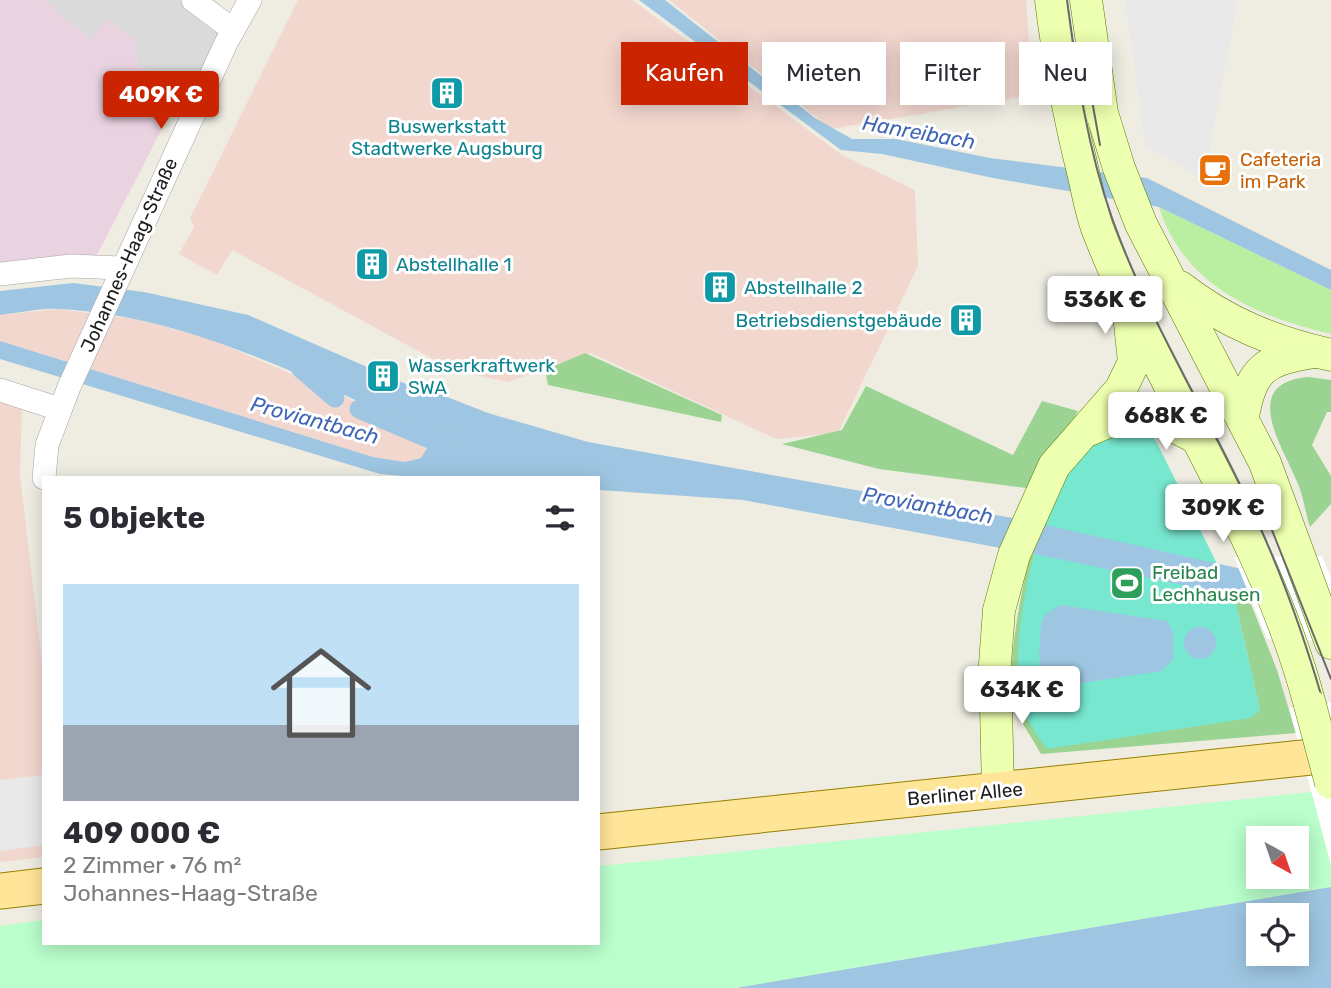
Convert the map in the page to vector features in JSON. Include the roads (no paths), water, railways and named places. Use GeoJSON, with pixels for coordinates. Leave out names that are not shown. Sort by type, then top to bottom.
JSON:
{"type":"FeatureCollection","features":[{"type":"Feature","properties":{"kind":"main road","name":"Berliner Allee"},"geometry":{"type":"LineString","coordinates":[[600,832],[1331,755]]}},
{"type":"Feature","properties":{"kind":"main road"},"geometry":{"type":"LineString","coordinates":[[0,891],[42,886]]}},
{"type":"Feature","properties":{"kind":"street"},"geometry":{"type":"LineString","coordinates":[[193,0],[233,30]]}},
{"type":"Feature","properties":{"kind":"street","name":"Johannes-Haag-Straße"},"geometry":{"type":"LineString","coordinates":[[44,476],[47,446],[59,409],[118,275],[233,30],[250,0]]}},
{"type":"Feature","properties":{"kind":"street"},"geometry":{"type":"LineString","coordinates":[[1051,0],[1069,117],[1094,217],[1128,304],[1258,556],[1291,640],[1331,783]]}},
{"type":"Feature","properties":{"kind":"street"},"geometry":{"type":"LineString","coordinates":[[1086,0],[1102,113],[1119,168],[1142,224],[1265,463],[1331,642]]}},
{"type":"Feature","properties":{"kind":"street"},"geometry":{"type":"LineString","coordinates":[[0,274],[71,266],[118,275]]}},
{"type":"Feature","properties":{"kind":"street"},"geometry":{"type":"LineString","coordinates":[[1174,282],[1222,318],[1257,334],[1324,353]]}},
{"type":"Feature","properties":{"kind":"street"},"geometry":{"type":"LineString","coordinates":[[998,790],[995,664],[999,610],[1014,555],[1054,466],[1121,389],[1134,362],[1128,304]]}},
{"type":"Feature","properties":{"kind":"street"},"geometry":{"type":"LineString","coordinates":[[1243,417],[1248,388],[1261,372],[1282,357],[1324,353]]}},
{"type":"Feature","properties":{"kind":"street"},"geometry":{"type":"LineString","coordinates":[[0,390],[59,409]]}},
{"type":"Feature","properties":{"kind":"street"},"geometry":{"type":"LineString","coordinates":[[1081,433],[1113,419],[1148,416],[1163,420],[1195,438]]}},
{"type":"Feature","properties":{"kind":"water"},"geometry":{"type":"Polygon","coordinates":[[[639,0],[665,0],[718,42],[696,42],[639,0]]]}},
{"type":"Feature","properties":{"kind":"water"},"geometry":{"type":"Polygon","coordinates":[[[748,65],[762,76],[762,91],[748,81],[748,65]]]}},
{"type":"Feature","properties":{"kind":"water"},"geometry":{"type":"Polygon","coordinates":[[[780,105],[798,105],[815,118],[852,139],[896,139],[990,158],[1147,178],[1331,270],[1331,290],[1159,207],[993,178],[882,154],[841,150],[780,105]]]}},
{"type":"Feature","properties":{"kind":"water"},"geometry":{"type":"Polygon","coordinates":[[[73,283],[144,292],[248,315],[415,388],[424,388],[488,413],[588,442],[1023,520],[1331,589],[1331,616],[1059,559],[743,500],[600,490],[600,476],[380,474],[0,359],[0,341],[373,457],[405,462],[421,458],[432,440],[424,428],[394,415],[392,417],[271,363],[188,333],[102,313],[58,309],[0,315],[0,291],[73,283]]]}},
{"type":"Feature","properties":{"kind":"water"},"geometry":{"type":"Polygon","coordinates":[[[1060,605],[1167,621],[1173,632],[1173,659],[1162,671],[1056,687],[1044,677],[1039,651],[1041,623],[1045,615],[1060,605]]]}},
{"type":"Feature","properties":{"kind":"water"},"geometry":{"type":"Polygon","coordinates":[[[1200,627],[1211,632],[1216,643],[1211,654],[1200,659],[1189,654],[1184,643],[1189,632],[1200,627]]]}},
{"type":"Feature","properties":{"kind":"water"},"geometry":{"type":"Polygon","coordinates":[[[1331,887],[1331,988],[736,988],[1331,887]]]}},
{"type":"Feature","properties":{"kind":"waterway","name":"Proviantbach"},"geometry":{"type":"LineString","coordinates":[[300,368],[335,398]]}},
{"type":"Feature","properties":{"kind":"waterway","name":"Proviantbach"},"geometry":{"type":"LineString","coordinates":[[359,409],[432,440],[456,435]]}},
{"type":"Feature","properties":{"kind":"tram line"},"geometry":{"type":"LineString","coordinates":[[1067,0],[1089,138],[1112,218],[1127,258],[1163,335],[1241,486],[1270,550],[1299,626],[1331,730]]}},
{"type":"Feature","properties":{"kind":"tram line"},"geometry":{"type":"LineString","coordinates":[[1093,105],[1100,145]]}},
{"type":"Feature","properties":{"kind":"tram line"},"geometry":{"type":"LineString","coordinates":[[1266,515],[1331,679]]}},
{"type":"Feature","properties":{"kind":"place","name":"Buswerkstatt Stadtwerke Augsburg"},"geometry":{"type":"Point","coordinates":[447,93]}},
{"type":"Feature","properties":{"kind":"place","name":"Cafeteria im Park"},"geometry":{"type":"Point","coordinates":[1215,170]}},
{"type":"Feature","properties":{"kind":"place","name":"Abstellhalle 1"},"geometry":{"type":"Point","coordinates":[372,264]}},
{"type":"Feature","properties":{"kind":"place","name":"Abstellhalle 2"},"geometry":{"type":"Point","coordinates":[720,287]}},
{"type":"Feature","properties":{"kind":"place","name":"Betriebsdienstgebäude"},"geometry":{"type":"Point","coordinates":[966,320]}},
{"type":"Feature","properties":{"kind":"place","name":"Wasserkraftwerk SWA"},"geometry":{"type":"Point","coordinates":[383,376]}},
{"type":"Feature","properties":{"kind":"place","name":"Freibad Lechhausen"},"geometry":{"type":"Point","coordinates":[1127,583]}},
{"type":"Feature","properties":{"kind":"water label","name":"Hanreibach"},"geometry":{"type":"Point","coordinates":[919,132]}}]}
